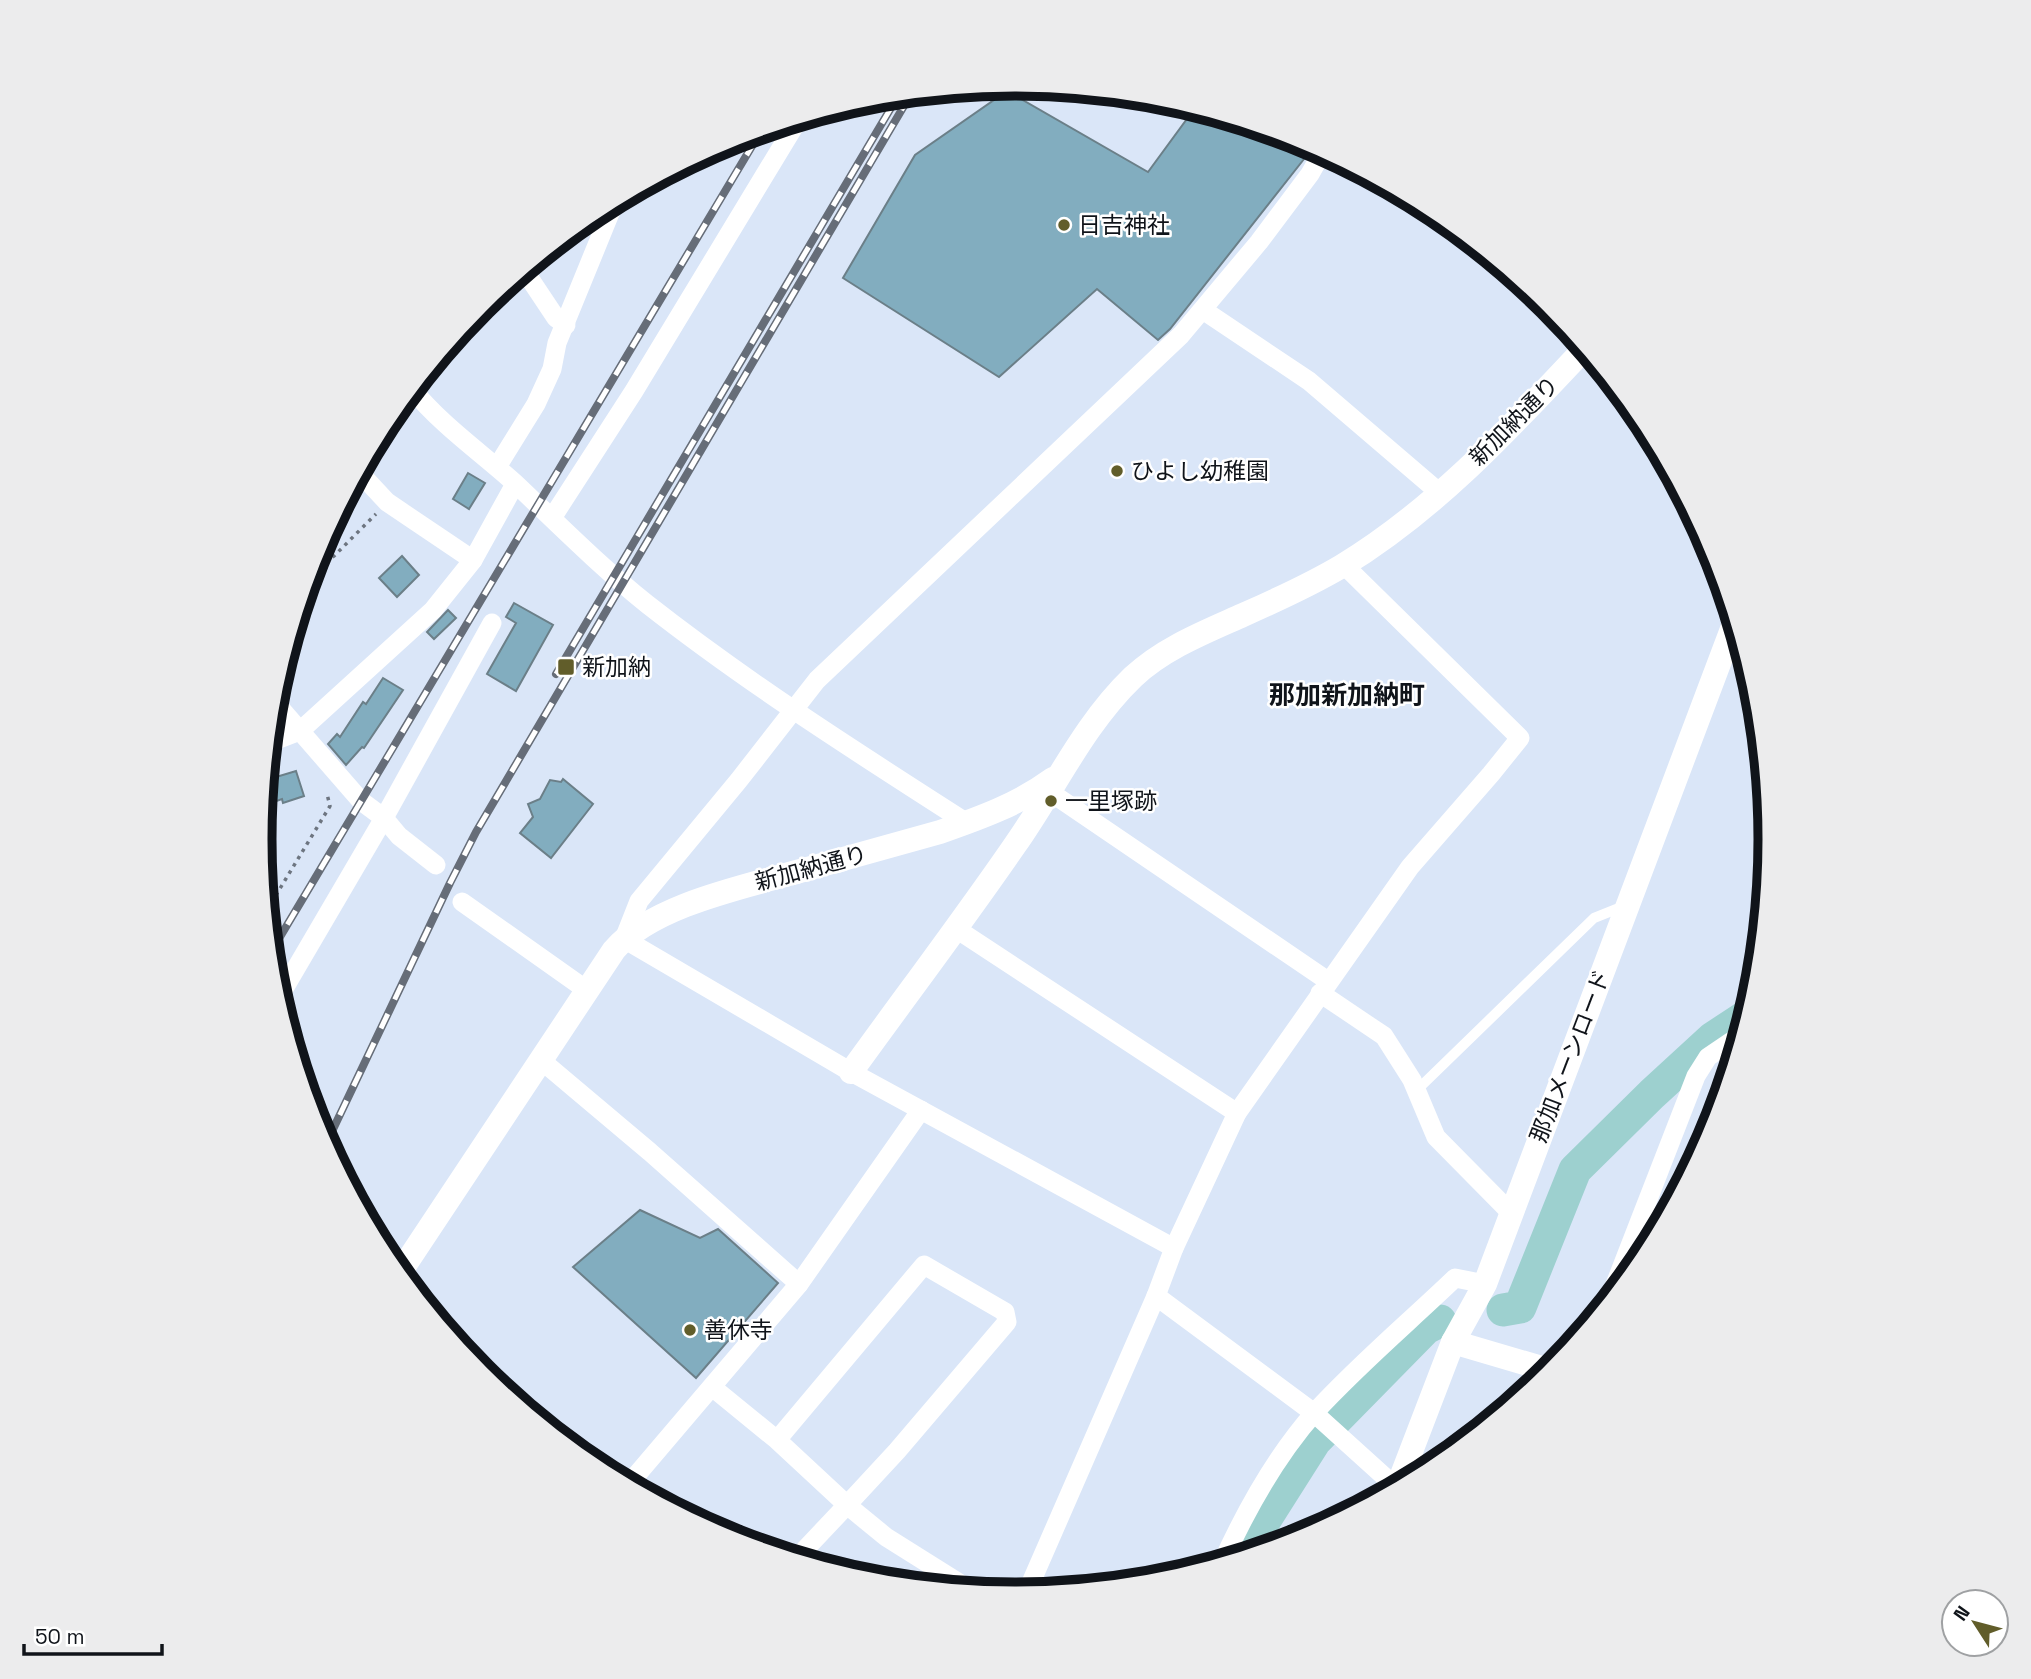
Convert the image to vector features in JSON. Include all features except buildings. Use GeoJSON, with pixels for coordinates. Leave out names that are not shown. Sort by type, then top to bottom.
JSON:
{"type":"FeatureCollection","features":[{"type":"Feature","properties":{"kind":"street"},"geometry":{"type":"LineString","coordinates":[[552,518],[634,391],[791,132]]}},
{"type":"Feature","properties":{"kind":"street"},"geometry":{"type":"LineString","coordinates":[[1174,1248],[851,1072],[624,939],[639,901],[817,681],[1181,335],[1259,242],[1317,161]]}},
{"type":"Feature","properties":{"kind":"street"},"geometry":{"type":"LineString","coordinates":[[497,467],[536,404],[552,369],[557,343],[608,219]]}},
{"type":"Feature","properties":{"kind":"street"},"geometry":{"type":"LineString","coordinates":[[529,278],[556,318],[566,325]]}},
{"type":"Feature","properties":{"kind":"street"},"geometry":{"type":"LineString","coordinates":[[1203,310],[1309,381],[1441,494]]}},
{"type":"Feature","properties":{"kind":"street","name":"新加納通り"},"geometry":{"type":"LineString","coordinates":[[1344,565],[1441,494],[1507,431],[1579,355]]}},
{"type":"Feature","properties":{"kind":"street"},"geometry":{"type":"LineString","coordinates":[[419,396],[458,435],[649,605],[793,712],[967,823]]}},
{"type":"Feature","properties":{"kind":"street"},"geometry":{"type":"LineString","coordinates":[[366,479],[387,502],[473,560]]}},
{"type":"Feature","properties":{"kind":"street"},"geometry":{"type":"LineString","coordinates":[[279,739],[300,731],[433,610],[473,560],[515,484]]}},
{"type":"Feature","properties":{"kind":"street"},"geometry":{"type":"LineString","coordinates":[[851,1072],[955,928],[1107,707],[1133,677],[1164,653],[1202,633],[1288,595],[1344,565],[1520,738],[1410,867],[1237,1113],[1174,1248],[1156,1296],[1031,1582]]}},
{"type":"Feature","properties":{"kind":"street"},"geometry":{"type":"LineString","coordinates":[[287,984],[384,818],[492,624]]}},
{"type":"Feature","properties":{"kind":"street","name":"那加メーンロード"},"geometry":{"type":"LineString","coordinates":[[1403,1473],[1453,1342],[1485,1284],[1730,636]]}},
{"type":"Feature","properties":{"kind":"street"},"geometry":{"type":"LineString","coordinates":[[284,712],[361,801],[436,865]]}},
{"type":"Feature","properties":{"kind":"street"},"geometry":{"type":"LineString","coordinates":[[1054,784],[1324,987],[1384,1036],[1416,1090],[1436,1138],[1511,1213]]}},
{"type":"Feature","properties":{"kind":"street","name":"新加納通り"},"geometry":{"type":"LineString","coordinates":[[542,1061],[624,939],[660,916],[721,893],[967,823],[1054,784]]}},
{"type":"Feature","properties":{"kind":"street"},"geometry":{"type":"LineString","coordinates":[[462,902],[587,991]]}},
{"type":"Feature","properties":{"kind":"street"},"geometry":{"type":"LineString","coordinates":[[955,928],[1237,1113]]}},
{"type":"Feature","properties":{"kind":"street"},"geometry":{"type":"LineString","coordinates":[[1618,1273],[1696,1076],[1708,1057],[1730,1042]]}},
{"type":"Feature","properties":{"kind":"street"},"geometry":{"type":"LineString","coordinates":[[406,1263],[542,1061],[799,1284]]}},
{"type":"Feature","properties":{"kind":"street"},"geometry":{"type":"LineString","coordinates":[[635,1477],[799,1284],[921,1110]]}},
{"type":"Feature","properties":{"kind":"street"},"geometry":{"type":"LineString","coordinates":[[777,1440],[924,1265],[1005,1312],[1007,1322],[897,1451],[803,1551]]}},
{"type":"Feature","properties":{"kind":"street"},"geometry":{"type":"LineString","coordinates":[[1227,1551],[1272,1468],[1455,1278],[1485,1284]]}},
{"type":"Feature","properties":{"kind":"street"},"geometry":{"type":"LineString","coordinates":[[1156,1296],[1320,1419],[1390,1481]]}},
{"type":"Feature","properties":{"kind":"street"},"geometry":{"type":"LineString","coordinates":[[1453,1342],[1539,1367]]}},
{"type":"Feature","properties":{"kind":"street"},"geometry":{"type":"LineString","coordinates":[[712,1387],[887,1537],[954,1580]]}},
{"type":"Feature","properties":{"kind":"street"},"geometry":{"type":"LineString","coordinates":[[934,1578],[940,1571]]}},
{"type":"Feature","properties":{"kind":"lane"},"geometry":{"type":"LineString","coordinates":[[1416,1090],[1594,918],[1628,904]]}},
{"type":"Feature","properties":{"kind":"path"},"geometry":{"type":"LineString","coordinates":[[327,561],[359,533],[387,502]]}},
{"type":"Feature","properties":{"kind":"path"},"geometry":{"type":"LineString","coordinates":[[275,897],[330,806],[329,795],[322,786]]}},
{"type":"Feature","properties":{"kind":"waterway"},"geometry":{"type":"LineString","coordinates":[[1503,1310],[1520,1307],[1575,1170],[1713,1038],[1735,1024]]}},
{"type":"Feature","properties":{"kind":"waterway"},"geometry":{"type":"LineString","coordinates":[[1249,1544],[1315,1441],[1426,1328],[1440,1321]]}},
{"type":"Feature","properties":{"kind":"railway"},"geometry":{"type":"LineString","coordinates":[[332,1131],[476,832],[904,105]]}},
{"type":"Feature","properties":{"kind":"railway"},"geometry":{"type":"LineString","coordinates":[[556,674],[891,107]]}},
{"type":"Feature","properties":{"kind":"railway"},"geometry":{"type":"LineString","coordinates":[[279,938],[753,145]]}},
{"type":"Feature","properties":{"kind":"place","name":"日吉神社"},"geometry":{"type":"Point","coordinates":[1064,225]}},
{"type":"Feature","properties":{"kind":"place","name":"ひよし幼稚園"},"geometry":{"type":"Point","coordinates":[1117,471]}},
{"type":"Feature","properties":{"kind":"place","name":"新加納"},"geometry":{"type":"Point","coordinates":[566,667]}},
{"type":"Feature","properties":{"kind":"place","name":"一里塚跡"},"geometry":{"type":"Point","coordinates":[1051,801]}},
{"type":"Feature","properties":{"kind":"place","name":"善休寺"},"geometry":{"type":"Point","coordinates":[690,1330]}},
{"type":"Feature","properties":{"kind":"district","name":"那加新加納町"},"geometry":{"type":"Point","coordinates":[1347,695]}}]}
